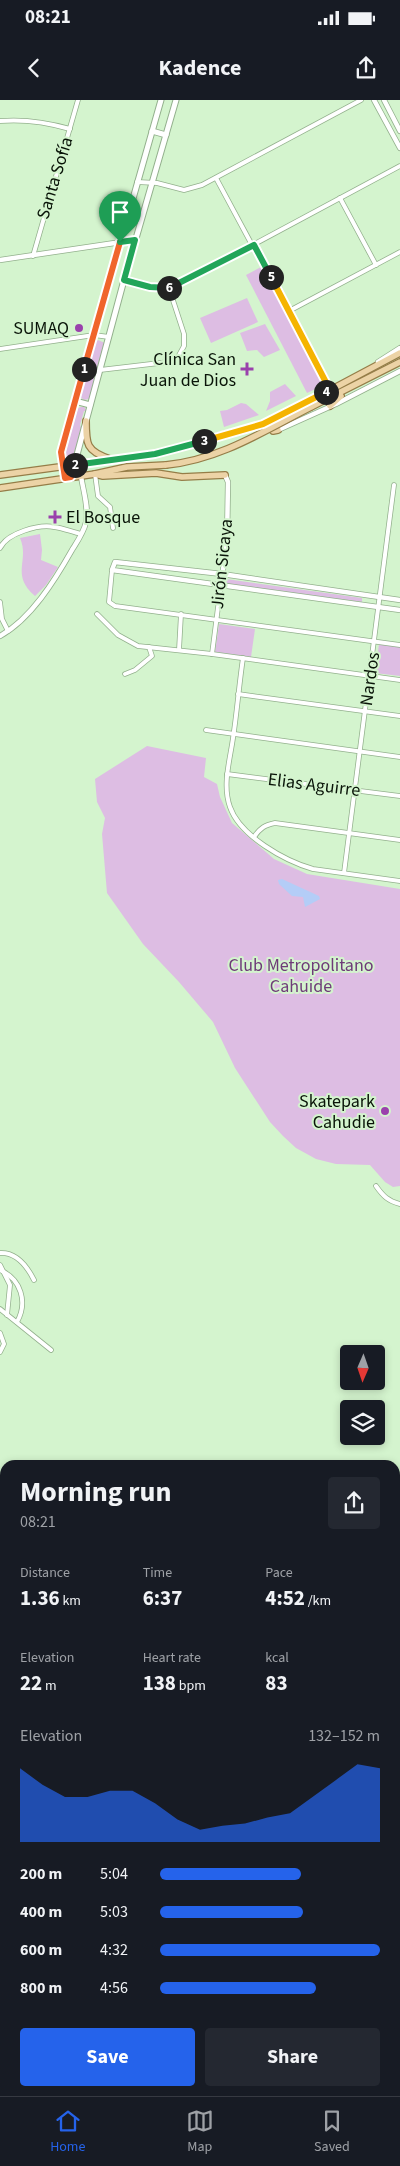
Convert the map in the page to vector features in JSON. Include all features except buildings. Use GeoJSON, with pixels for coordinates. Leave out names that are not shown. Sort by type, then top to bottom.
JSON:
{"type":"FeatureCollection","features":[{"type":"Feature","properties":{"kind":"main road"},"geometry":{"type":"LineString","coordinates":[[68,478],[62,466],[61,452],[161,100]]}},
{"type":"Feature","properties":{"kind":"main road"},"geometry":{"type":"LineString","coordinates":[[68,478],[75,464],[135,240],[176,100]]}},
{"type":"Feature","properties":{"kind":"main road"},"geometry":{"type":"LineString","coordinates":[[152,131],[166,135]]}},
{"type":"Feature","properties":{"kind":"main road"},"geometry":{"type":"LineString","coordinates":[[0,475],[155,454],[267,422],[400,353]]}},
{"type":"Feature","properties":{"kind":"main road"},"geometry":{"type":"LineString","coordinates":[[330,406],[337,398],[384,374],[397,363]]}},
{"type":"Feature","properties":{"kind":"main road"},"geometry":{"type":"LineString","coordinates":[[0,488],[95,474],[127,467],[166,465],[200,460],[219,453],[397,363]]}},
{"type":"Feature","properties":{"kind":"main road"},"geometry":{"type":"LineString","coordinates":[[75,401],[90,405]]}},
{"type":"Feature","properties":{"kind":"main road"},"geometry":{"type":"LineString","coordinates":[[86,420],[86,438],[91,450],[99,456],[112,460]]}},
{"type":"Feature","properties":{"kind":"main road"},"geometry":{"type":"LineString","coordinates":[[267,422],[272,430],[278,430]]}},
{"type":"Feature","properties":{"kind":"main road"},"geometry":{"type":"LineString","coordinates":[[95,474],[103,476],[156,474],[182,477],[225,475]]}},
{"type":"Feature","properties":{"kind":"street","name":"Santa Sofía"},"geometry":{"type":"LineString","coordinates":[[32,256],[78,100]]}},
{"type":"Feature","properties":{"kind":"street"},"geometry":{"type":"LineString","coordinates":[[137,182],[152,182],[184,190],[202,184],[361,100]]}},
{"type":"Feature","properties":{"kind":"street"},"geometry":{"type":"LineString","coordinates":[[374,100],[400,148]]}},
{"type":"Feature","properties":{"kind":"street"},"geometry":{"type":"LineString","coordinates":[[384,100],[400,131]]}},
{"type":"Feature","properties":{"kind":"street"},"geometry":{"type":"LineString","coordinates":[[387,123],[394,119]]}},
{"type":"Feature","properties":{"kind":"street"},"geometry":{"type":"LineString","coordinates":[[0,121],[46,122],[70,129]]}},
{"type":"Feature","properties":{"kind":"street"},"geometry":{"type":"LineString","coordinates":[[124,280],[150,287],[169,288],[254,245],[400,166]]}},
{"type":"Feature","properties":{"kind":"street"},"geometry":{"type":"LineString","coordinates":[[216,178],[254,245],[330,390]]}},
{"type":"Feature","properties":{"kind":"street"},"geometry":{"type":"LineString","coordinates":[[340,198],[376,265]]}},
{"type":"Feature","properties":{"kind":"street"},"geometry":{"type":"LineString","coordinates":[[0,260],[135,240]]}},
{"type":"Feature","properties":{"kind":"street"},"geometry":{"type":"LineString","coordinates":[[290,312],[400,252]]}},
{"type":"Feature","properties":{"kind":"street"},"geometry":{"type":"LineString","coordinates":[[100,370],[168,362],[178,357],[184,346],[184,334],[169,288]]}},
{"type":"Feature","properties":{"kind":"street"},"geometry":{"type":"LineString","coordinates":[[0,349],[94,335],[109,337]]}},
{"type":"Feature","properties":{"kind":"street"},"geometry":{"type":"LineString","coordinates":[[356,376],[400,348]]}},
{"type":"Feature","properties":{"kind":"street"},"geometry":{"type":"LineString","coordinates":[[278,430],[400,371]]}},
{"type":"Feature","properties":{"kind":"street"},"geometry":{"type":"LineString","coordinates":[[95,474],[98,496],[110,507],[112,528]]}},
{"type":"Feature","properties":{"kind":"street","name":"Jirón Sicaya"},"geometry":{"type":"LineString","coordinates":[[212,654],[227,541],[228,482],[225,475]]}},
{"type":"Feature","properties":{"kind":"street"},"geometry":{"type":"LineString","coordinates":[[0,636],[19,621],[50,586],[81,534],[86,523],[86,514],[81,476]]}},
{"type":"Feature","properties":{"kind":"street","name":"Nardos"},"geometry":{"type":"LineString","coordinates":[[344,873],[380,607],[394,485]]}},
{"type":"Feature","properties":{"kind":"street"},"geometry":{"type":"LineString","coordinates":[[0,548],[2,542],[42,526],[53,526],[81,534]]}},
{"type":"Feature","properties":{"kind":"street"},"geometry":{"type":"LineString","coordinates":[[400,600],[222,574],[115,562],[112,570],[109,602],[115,606],[400,645]]}},
{"type":"Feature","properties":{"kind":"street"},"geometry":{"type":"LineString","coordinates":[[144,574],[145,565]]}},
{"type":"Feature","properties":{"kind":"street"},"geometry":{"type":"LineString","coordinates":[[112,570],[400,610]]}},
{"type":"Feature","properties":{"kind":"street"},"geometry":{"type":"LineString","coordinates":[[0,602],[2,619],[8,631]]}},
{"type":"Feature","properties":{"kind":"street"},"geometry":{"type":"LineString","coordinates":[[97,614],[129,643],[138,646],[212,654],[400,680]]}},
{"type":"Feature","properties":{"kind":"street"},"geometry":{"type":"LineString","coordinates":[[179,650],[181,614]]}},
{"type":"Feature","properties":{"kind":"street"},"geometry":{"type":"LineString","coordinates":[[125,674],[135,670],[152,656],[149,648]]}},
{"type":"Feature","properties":{"kind":"street"},"geometry":{"type":"LineString","coordinates":[[242,658],[234,733],[227,774],[227,797],[230,808],[238,821],[271,850],[301,866],[400,880]]}},
{"type":"Feature","properties":{"kind":"street"},"geometry":{"type":"LineString","coordinates":[[238,694],[400,716]]}},
{"type":"Feature","properties":{"kind":"street"},"geometry":{"type":"LineString","coordinates":[[206,730],[400,757]]}},
{"type":"Feature","properties":{"kind":"street","name":"Elias Aguirre"},"geometry":{"type":"LineString","coordinates":[[227,774],[400,796]]}},
{"type":"Feature","properties":{"kind":"street"},"geometry":{"type":"LineString","coordinates":[[254,836],[258,830],[275,823],[400,840]]}},
{"type":"Feature","properties":{"kind":"street"},"geometry":{"type":"LineString","coordinates":[[376,1186],[382,1196],[400,1204]]}},
{"type":"Feature","properties":{"kind":"street"},"geometry":{"type":"LineString","coordinates":[[0,1254],[11,1254],[22,1262],[34,1280]]}},
{"type":"Feature","properties":{"kind":"street"},"geometry":{"type":"LineString","coordinates":[[0,1265],[10,1285],[7,1315]]}},
{"type":"Feature","properties":{"kind":"street"},"geometry":{"type":"LineString","coordinates":[[0,1270],[12,1277],[20,1288],[22,1310],[17,1322]]}},
{"type":"Feature","properties":{"kind":"street"},"geometry":{"type":"LineString","coordinates":[[0,1309],[51,1350]]}},
{"type":"Feature","properties":{"kind":"street"},"geometry":{"type":"LineString","coordinates":[[0,1335],[4,1344],[0,1352]]}},
{"type":"Feature","properties":{"kind":"green space"},"geometry":{"type":"Polygon","coordinates":[[[261,267],[324,385],[307,393],[246,275],[261,267]]]}},
{"type":"Feature","properties":{"kind":"green space"},"geometry":{"type":"Polygon","coordinates":[[[247,298],[258,322],[211,343],[200,318],[247,298]]]}},
{"type":"Feature","properties":{"kind":"green space"},"geometry":{"type":"Polygon","coordinates":[[[265,324],[280,350],[264,357],[257,350],[247,351],[240,333],[265,324]]]}},
{"type":"Feature","properties":{"kind":"green space"},"geometry":{"type":"Polygon","coordinates":[[[98,340],[105,343],[89,399],[84,400],[80,397],[95,342],[98,340]]]}},
{"type":"Feature","properties":{"kind":"green space"},"geometry":{"type":"Polygon","coordinates":[[[285,384],[296,396],[266,411],[270,401],[270,392],[285,384]]]}},
{"type":"Feature","properties":{"kind":"green space"},"geometry":{"type":"Polygon","coordinates":[[[241,403],[246,404],[259,415],[224,427],[220,411],[227,410],[241,403]]]}},
{"type":"Feature","properties":{"kind":"green space"},"geometry":{"type":"Polygon","coordinates":[[[84,407],[87,411],[84,411],[80,425],[82,430],[74,455],[69,458],[66,457],[66,451],[78,408],[84,407]]]}},
{"type":"Feature","properties":{"kind":"green space"},"geometry":{"type":"Polygon","coordinates":[[[40,534],[41,560],[58,567],[46,585],[35,596],[28,588],[22,574],[23,554],[20,538],[40,534]]]}},
{"type":"Feature","properties":{"kind":"green space"},"geometry":{"type":"Polygon","coordinates":[[[226,579],[362,598],[362,602],[225,584],[226,579]]]}},
{"type":"Feature","properties":{"kind":"green space"},"geometry":{"type":"Polygon","coordinates":[[[219,624],[255,629],[251,657],[215,652],[219,624]]]}},
{"type":"Feature","properties":{"kind":"green space"},"geometry":{"type":"Polygon","coordinates":[[[379,644],[400,647],[400,676],[375,673],[379,644]]]}},
{"type":"Feature","properties":{"kind":"green space","name":"Club Metropolitano Cahuide"},"geometry":{"type":"Polygon","coordinates":[[[147,746],[206,758],[204,777],[217,784],[220,797],[232,823],[274,859],[307,874],[400,889],[400,1186],[393,1187],[385,1182],[370,1165],[336,1164],[316,1159],[296,1148],[283,1136],[270,1122],[235,1068],[213,1022],[143,944],[107,893],[102,834],[105,818],[97,802],[95,779],[147,746]]]}},
{"type":"Feature","properties":{"kind":"water"},"geometry":{"type":"Polygon","coordinates":[[[282,879],[319,896],[320,899],[305,907],[303,897],[292,896],[279,884],[278,880],[282,879]]]}},
{"type":"Feature","properties":{"kind":"place","name":"SUMAQ"},"geometry":{"type":"Point","coordinates":[79,328]}},
{"type":"Feature","properties":{"kind":"place","name":"Clínica San Juan de Dios"},"geometry":{"type":"Point","coordinates":[247,369]}},
{"type":"Feature","properties":{"kind":"place","name":"El Bosque"},"geometry":{"type":"Point","coordinates":[55,517]}},
{"type":"Feature","properties":{"kind":"place","name":"Skatepark Cahudie"},"geometry":{"type":"Point","coordinates":[385,1111]}},
{"type":"Feature","properties":{"kind":"route"},"geometry":{"type":"LineString","coordinates":[[135,240],[124,280],[160,288],[178,285],[254,245],[330,390],[263,424],[155,454],[75,464],[71,477],[65,478],[61,452],[120,242],[135,240]]}}]}
